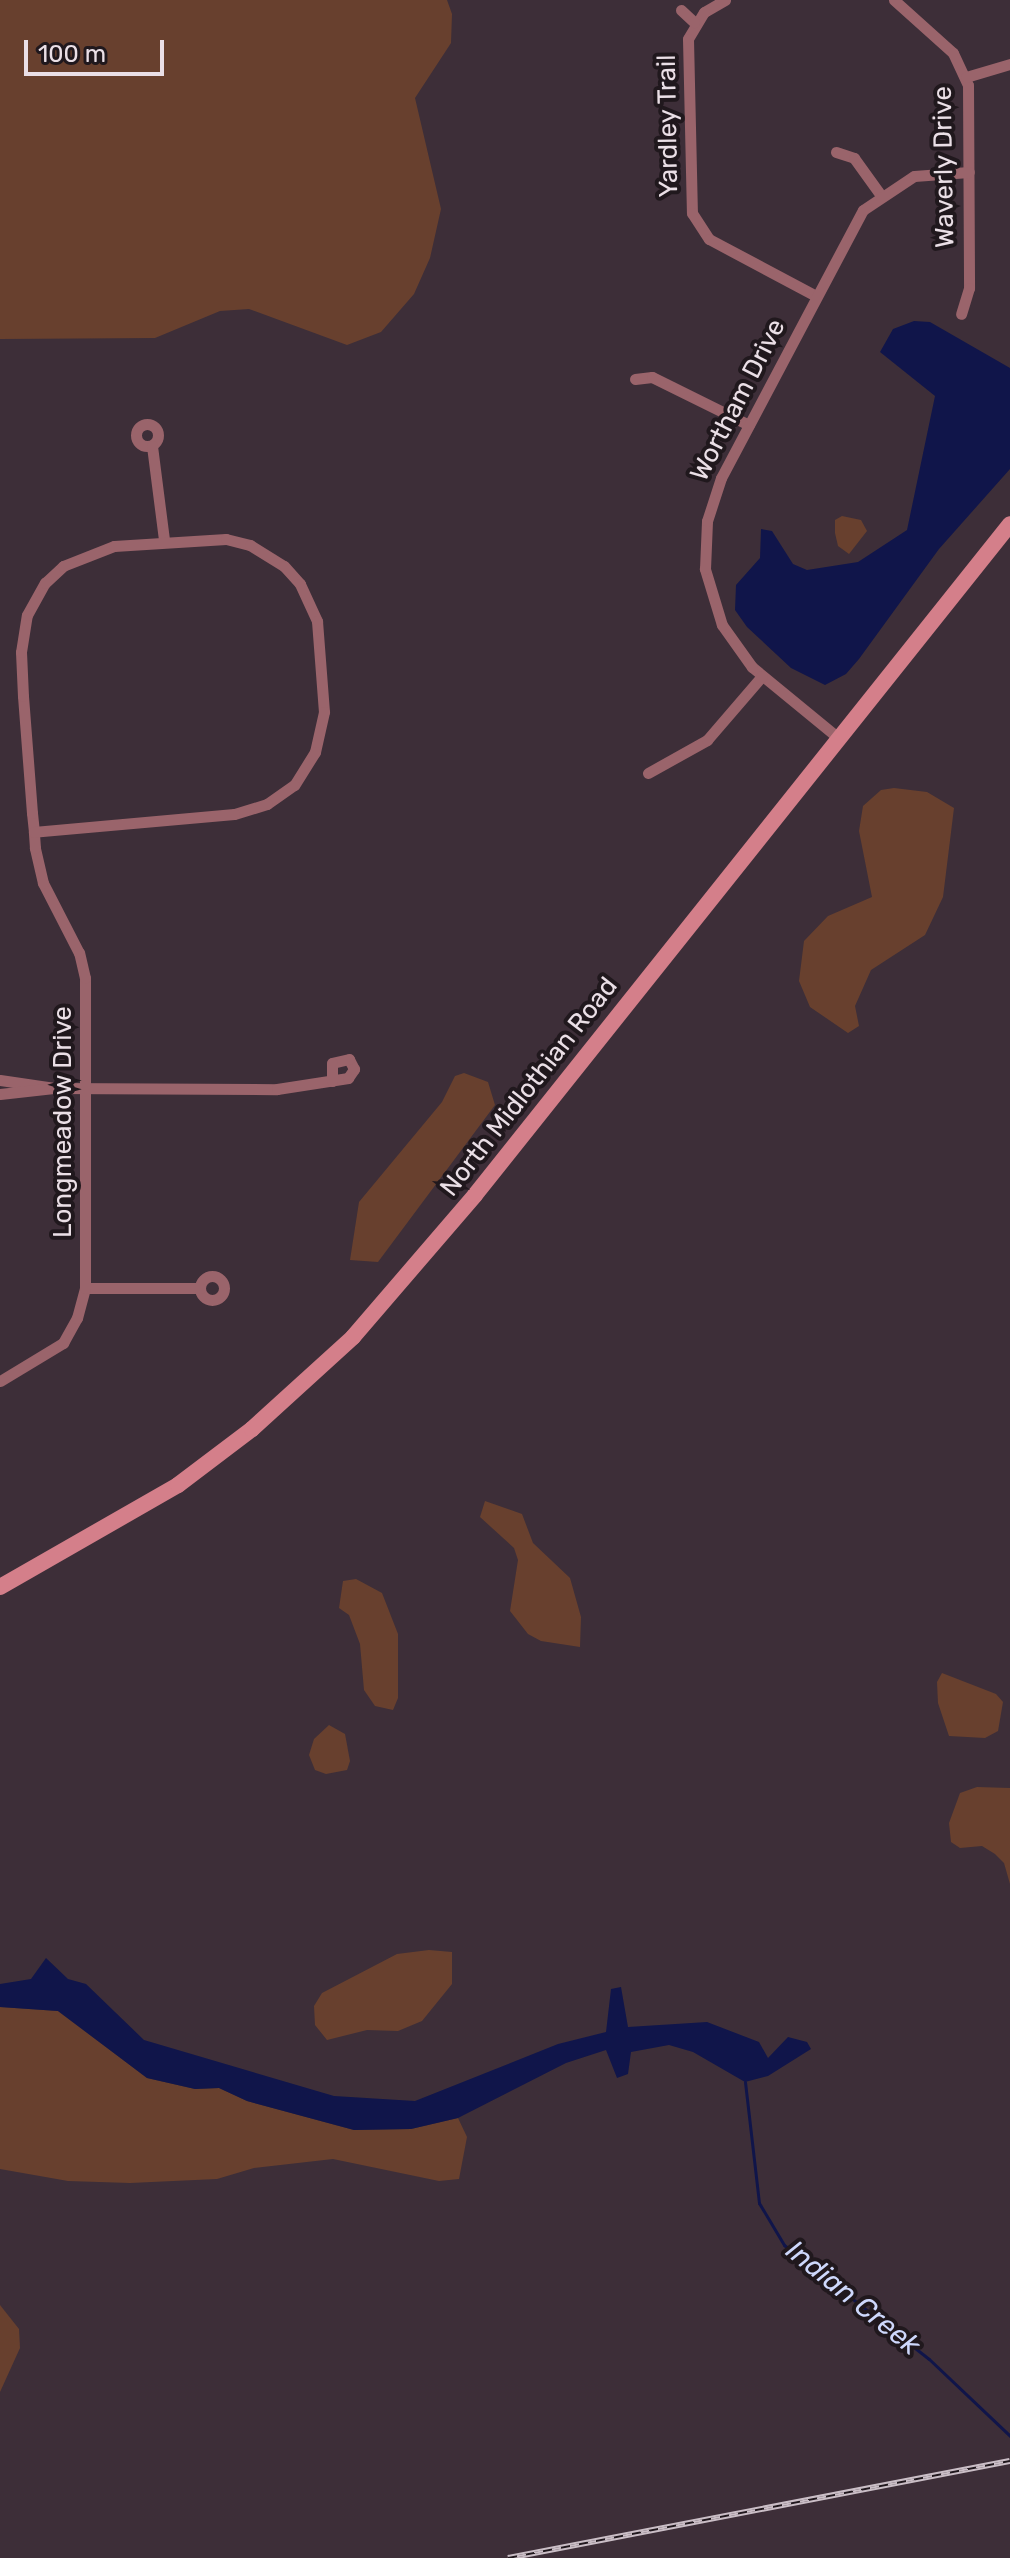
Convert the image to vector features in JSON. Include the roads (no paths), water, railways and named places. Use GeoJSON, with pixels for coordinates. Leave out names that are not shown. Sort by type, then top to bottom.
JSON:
{"type":"FeatureCollection","features":[{"type":"Feature","properties":{"kind":"main road","name":"North Midlothian Road"},"geometry":{"type":"LineString","coordinates":[[0,1587],[178,1485],[252,1429],[353,1337],[475,1195],[836,736],[1010,524]]}},
{"type":"Feature","properties":{"kind":"street","name":"Yardley Trail"},"geometry":{"type":"LineString","coordinates":[[725,0],[694,22],[687,58],[692,213],[709,239],[816,296]]}},
{"type":"Feature","properties":{"kind":"street","name":"Waverly Drive"},"geometry":{"type":"LineString","coordinates":[[894,0],[953,53],[966,77],[969,288],[961,314]]}},
{"type":"Feature","properties":{"kind":"street"},"geometry":{"type":"LineString","coordinates":[[681,10],[694,22]]}},
{"type":"Feature","properties":{"kind":"street"},"geometry":{"type":"LineString","coordinates":[[966,77],[1010,64]]}},
{"type":"Feature","properties":{"kind":"street"},"geometry":{"type":"LineString","coordinates":[[836,152],[854,158],[880,194]]}},
{"type":"Feature","properties":{"kind":"street","name":"Wortham Drive"},"geometry":{"type":"LineString","coordinates":[[836,736],[762,676],[722,625],[705,569],[707,521],[714,495],[854,221],[880,194],[914,176],[969,172]]}},
{"type":"Feature","properties":{"kind":"street"},"geometry":{"type":"LineString","coordinates":[[635,379],[652,377],[749,425]]}},
{"type":"Feature","properties":{"kind":"street"},"geometry":{"type":"LineString","coordinates":[[152,446],[164,540]]}},
{"type":"Feature","properties":{"kind":"street","name":"Longmeadow Drive"},"geometry":{"type":"LineString","coordinates":[[0,1381],[63,1343],[77,1318],[85,1288],[83,965],[43,883],[34,832],[21,652],[27,615],[45,583],[81,555],[164,540],[237,541],[274,558],[300,584],[313,610],[320,644],[324,712],[315,752],[287,792],[248,812],[34,832]]}},
{"type":"Feature","properties":{"kind":"street"},"geometry":{"type":"LineString","coordinates":[[648,773],[707,740],[762,676]]}},
{"type":"Feature","properties":{"kind":"street"},"geometry":{"type":"LineString","coordinates":[[0,1080],[54,1088]]}},
{"type":"Feature","properties":{"kind":"street"},"geometry":{"type":"LineString","coordinates":[[0,1094],[54,1088],[277,1089],[332,1081]]}},
{"type":"Feature","properties":{"kind":"street"},"geometry":{"type":"LineString","coordinates":[[85,1288],[200,1288]]}},
{"type":"Feature","properties":{"kind":"waterway","name":"Indian Creek"},"geometry":{"type":"LineString","coordinates":[[745,2082],[759,2203],[784,2245],[929,2359],[1010,2436]]}},
{"type":"Feature","properties":{"kind":"railway"},"geometry":{"type":"LineString","coordinates":[[508,2558],[1010,2461]]}}]}
